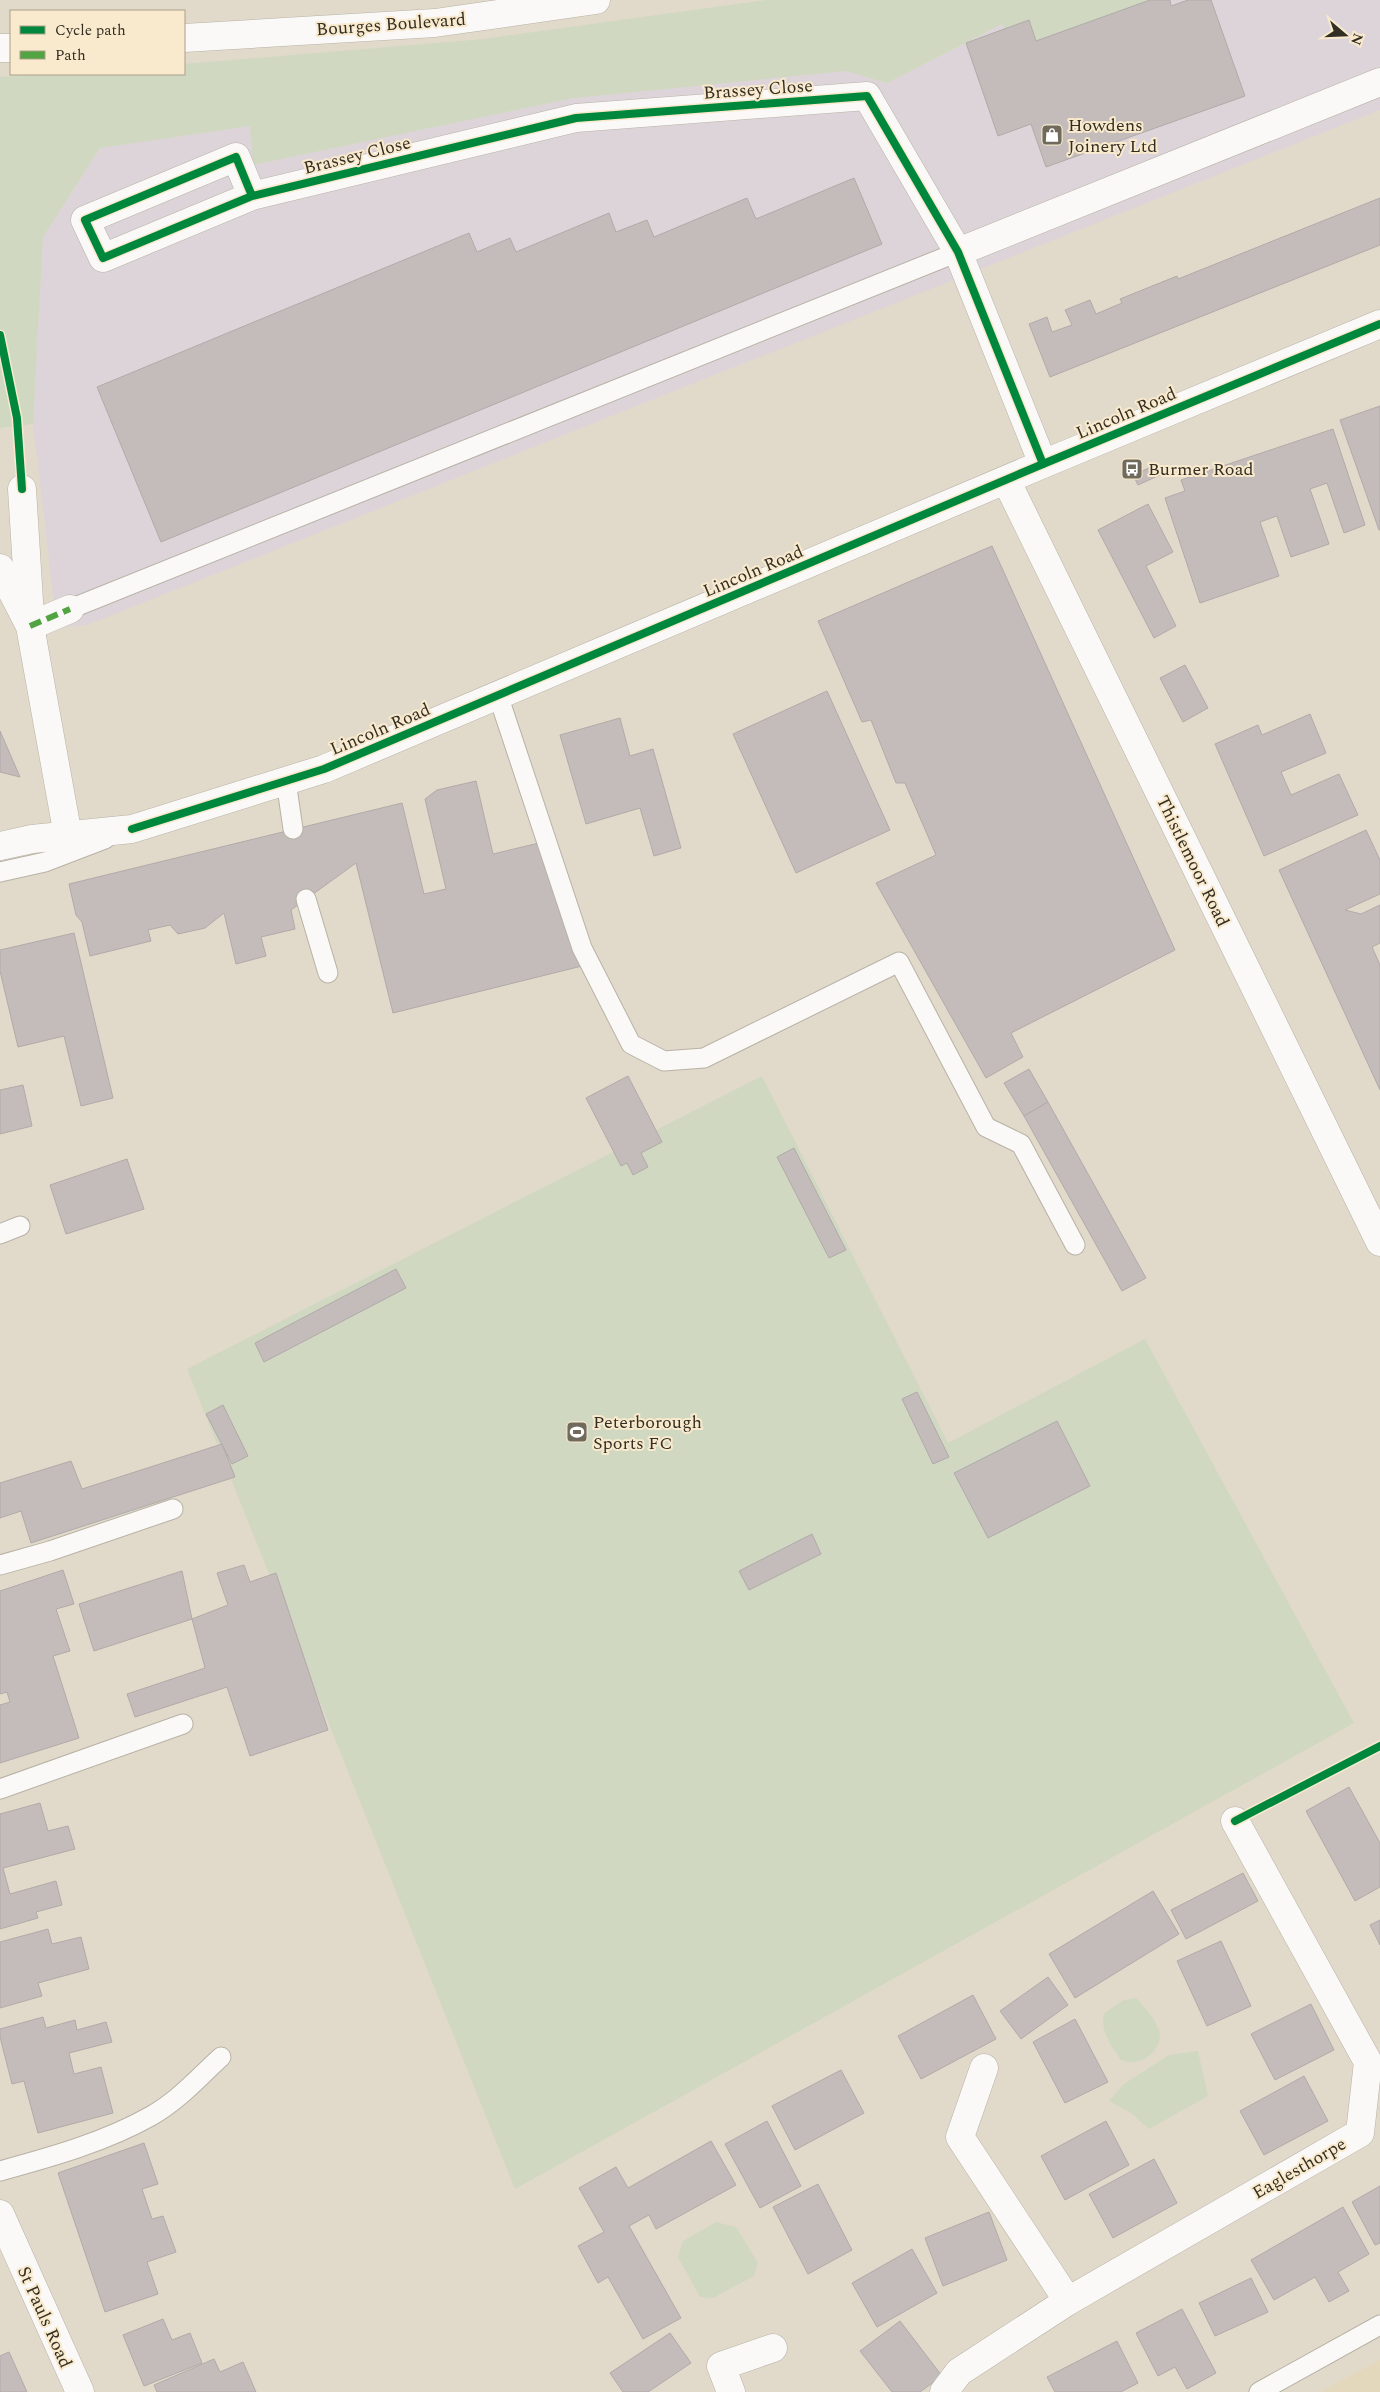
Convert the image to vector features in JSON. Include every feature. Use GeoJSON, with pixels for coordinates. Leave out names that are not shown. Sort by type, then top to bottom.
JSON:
{"type":"FeatureCollection","features":[{"type":"Feature","properties":{"kind":"street","name":"Bourges Boulevard"},"geometry":{"type":"LineString","coordinates":[[185,38],[434,23],[596,0]]}},
{"type":"Feature","properties":{"kind":"street"},"geometry":{"type":"LineString","coordinates":[[958,252],[1380,82]]}},
{"type":"Feature","properties":{"kind":"street","name":"Brassey Close"},"geometry":{"type":"LineString","coordinates":[[252,196],[236,157],[85,220],[103,258],[252,196],[576,118],[867,96],[958,252],[1043,464]]}},
{"type":"Feature","properties":{"kind":"street","name":"Lincoln Road"},"geometry":{"type":"LineString","coordinates":[[0,846],[32,839],[132,828],[324,769],[1043,464],[1380,324]]}},
{"type":"Feature","properties":{"kind":"street","name":"Thistlemoor Road"},"geometry":{"type":"LineString","coordinates":[[1006,480],[1380,1242]]}},
{"type":"Feature","properties":{"kind":"street"},"geometry":{"type":"LineString","coordinates":[[22,489],[30,626],[68,836]]}},
{"type":"Feature","properties":{"kind":"street"},"geometry":{"type":"LineString","coordinates":[[0,568],[30,626]]}},
{"type":"Feature","properties":{"kind":"street"},"geometry":{"type":"LineString","coordinates":[[30,626],[70,608]]}},
{"type":"Feature","properties":{"kind":"street"},"geometry":{"type":"LineString","coordinates":[[0,832],[32,839]]}},
{"type":"Feature","properties":{"kind":"street","name":"Eaglesthorpe"},"geometry":{"type":"LineString","coordinates":[[944,2392],[959,2372],[1068,2301],[1360,2133],[1368,2062],[1235,1821]]}},
{"type":"Feature","properties":{"kind":"street"},"geometry":{"type":"LineString","coordinates":[[984,2068],[960,2137],[1068,2301]]}},
{"type":"Feature","properties":{"kind":"street","name":"St Pauls Road"},"geometry":{"type":"LineString","coordinates":[[0,2214],[80,2392]]}},
{"type":"Feature","properties":{"kind":"street"},"geometry":{"type":"LineString","coordinates":[[731,2392],[722,2366],[774,2348]]}},
{"type":"Feature","properties":{"kind":"lane"},"geometry":{"type":"LineString","coordinates":[[70,608],[958,252]]}},
{"type":"Feature","properties":{"kind":"lane"},"geometry":{"type":"LineString","coordinates":[[498,695],[582,948],[631,1044],[664,1061],[704,1058],[898,962],[986,1127],[1021,1144],[1075,1245]]}},
{"type":"Feature","properties":{"kind":"lane"},"geometry":{"type":"LineString","coordinates":[[286,781],[293,829]]}},
{"type":"Feature","properties":{"kind":"lane"},"geometry":{"type":"LineString","coordinates":[[0,872],[45,862],[132,828]]}},
{"type":"Feature","properties":{"kind":"lane"},"geometry":{"type":"LineString","coordinates":[[306,899],[328,973]]}},
{"type":"Feature","properties":{"kind":"lane"},"geometry":{"type":"LineString","coordinates":[[0,1234],[20,1226]]}},
{"type":"Feature","properties":{"kind":"lane"},"geometry":{"type":"LineString","coordinates":[[0,1565],[50,1551],[173,1509]]}},
{"type":"Feature","properties":{"kind":"lane"},"geometry":{"type":"LineString","coordinates":[[0,1788],[183,1724]]}},
{"type":"Feature","properties":{"kind":"lane"},"geometry":{"type":"LineString","coordinates":[[0,2171],[46,2158],[99,2139],[152,2116],[179,2097],[221,2057]]}},
{"type":"Feature","properties":{"kind":"lane"},"geometry":{"type":"LineString","coordinates":[[1259,2392],[1380,2325]]}},
{"type":"Feature","properties":{"kind":"shaded area"},"geometry":{"type":"Polygon","coordinates":[[[1155,0],[1380,0],[1380,110],[87,625],[57,628],[33,424],[43,237],[100,148],[250,126],[253,165],[574,98],[846,71],[887,83],[1003,24],[1155,0]]]}},
{"type":"Feature","properties":{"kind":"shaded area"},"geometry":{"type":"Polygon","coordinates":[[[1380,2360],[1380,2392],[1320,2392],[1380,2360]]]}},
{"type":"Feature","properties":{"kind":"green space"},"geometry":{"type":"Polygon","coordinates":[[[766,0],[1155,0],[1021,57],[1002,24],[887,83],[846,71],[574,98],[253,165],[250,126],[100,148],[43,237],[33,424],[0,428],[0,77],[29,75],[185,75],[185,64],[483,39],[766,0]]]}},
{"type":"Feature","properties":{"kind":"green space"},"geometry":{"type":"Polygon","coordinates":[[[762,1076],[948,1443],[1145,1339],[1354,1723],[515,2189],[187,1369],[762,1076]]]}},
{"type":"Feature","properties":{"kind":"green space"},"geometry":{"type":"Polygon","coordinates":[[[1136,1998],[1152,2017],[1160,2036],[1157,2047],[1149,2056],[1130,2062],[1121,2060],[1107,2038],[1103,2020],[1104,2013],[1124,2000],[1136,1998]]]}},
{"type":"Feature","properties":{"kind":"green space"},"geometry":{"type":"Polygon","coordinates":[[[1198,2051],[1208,2096],[1149,2129],[1131,2113],[1109,2101],[1124,2084],[1169,2055],[1198,2051]]]}},
{"type":"Feature","properties":{"kind":"green space"},"geometry":{"type":"Polygon","coordinates":[[[716,2222],[736,2227],[758,2263],[754,2276],[713,2298],[700,2297],[678,2257],[683,2241],[716,2222]]]}},
{"type":"Feature","properties":{"kind":"building"},"geometry":{"type":"Polygon","coordinates":[[[1150,0],[1170,0],[1171,6],[1188,0],[1211,0],[1245,96],[1046,167],[1031,124],[998,136],[966,43],[1029,20],[1036,41],[1150,0]]]}},
{"type":"Feature","properties":{"kind":"building"},"geometry":{"type":"Polygon","coordinates":[[[854,178],[882,244],[161,542],[97,387],[469,233],[477,252],[510,238],[516,252],[609,213],[616,232],[647,220],[654,237],[747,198],[756,219],[854,178]]]}},
{"type":"Feature","properties":{"kind":"building"},"geometry":{"type":"Polygon","coordinates":[[[1380,198],[1380,245],[1050,377],[1029,324],[1047,317],[1052,332],[1072,325],[1065,310],[1090,300],[1096,314],[1122,303],[1120,299],[1177,276],[1178,279],[1380,198]]]}},
{"type":"Feature","properties":{"kind":"building"},"geometry":{"type":"Polygon","coordinates":[[[1380,406],[1380,530],[1379,530],[1340,420],[1380,406]]]}},
{"type":"Feature","properties":{"kind":"building"},"geometry":{"type":"Polygon","coordinates":[[[1333,429],[1365,525],[1344,533],[1327,483],[1310,489],[1329,544],[1291,557],[1277,516],[1260,522],[1279,576],[1200,603],[1165,498],[1185,491],[1181,480],[1333,429]]]}},
{"type":"Feature","properties":{"kind":"building"},"geometry":{"type":"Polygon","coordinates":[[[1158,464],[1162,474],[1138,485],[1133,475],[1158,464]]]}},
{"type":"Feature","properties":{"kind":"building"},"geometry":{"type":"Polygon","coordinates":[[[1148,504],[1173,552],[1146,566],[1176,626],[1154,638],[1098,530],[1148,504]]]}},
{"type":"Feature","properties":{"kind":"building"},"geometry":{"type":"Polygon","coordinates":[[[992,546],[1175,950],[1011,1033],[1023,1057],[986,1078],[876,883],[936,855],[905,783],[896,783],[871,720],[862,722],[818,621],[992,546]]]}},
{"type":"Feature","properties":{"kind":"building"},"geometry":{"type":"Polygon","coordinates":[[[1185,665],[1208,708],[1183,722],[1160,678],[1185,665]]]}},
{"type":"Feature","properties":{"kind":"building"},"geometry":{"type":"Polygon","coordinates":[[[827,691],[890,830],[796,873],[733,734],[827,691]]]}},
{"type":"Feature","properties":{"kind":"building"},"geometry":{"type":"Polygon","coordinates":[[[1310,714],[1326,753],[1281,772],[1291,795],[1339,774],[1358,815],[1264,856],[1215,744],[1258,725],[1262,735],[1310,714]]]}},
{"type":"Feature","properties":{"kind":"building"},"geometry":{"type":"Polygon","coordinates":[[[620,718],[630,756],[653,749],[681,848],[654,856],[640,808],[586,824],[560,735],[620,718]]]}},
{"type":"Feature","properties":{"kind":"building"},"geometry":{"type":"Polygon","coordinates":[[[0,731],[20,777],[0,772],[0,731]]]}},
{"type":"Feature","properties":{"kind":"building"},"geometry":{"type":"Polygon","coordinates":[[[476,781],[493,854],[539,843],[545,869],[554,867],[586,965],[393,1013],[356,863],[291,910],[295,929],[261,937],[266,956],[236,964],[224,913],[205,928],[178,934],[170,925],[148,930],[151,941],[90,956],[82,922],[76,915],[69,884],[402,803],[424,894],[446,889],[425,799],[437,790],[476,781]]]}},
{"type":"Feature","properties":{"kind":"building"},"geometry":{"type":"Polygon","coordinates":[[[1366,830],[1380,860],[1380,894],[1345,910],[1361,914],[1380,905],[1380,943],[1372,947],[1380,965],[1380,1090],[1279,870],[1366,830]]]}},
{"type":"Feature","properties":{"kind":"building"},"geometry":{"type":"Polygon","coordinates":[[[74,933],[113,1098],[81,1106],[64,1036],[18,1047],[0,971],[0,950],[74,933]]]}},
{"type":"Feature","properties":{"kind":"building"},"geometry":{"type":"Polygon","coordinates":[[[1029,1069],[1048,1102],[1024,1116],[1004,1083],[1029,1069]]]}},
{"type":"Feature","properties":{"kind":"building"},"geometry":{"type":"Polygon","coordinates":[[[628,1076],[662,1142],[641,1153],[648,1167],[633,1175],[627,1163],[621,1166],[586,1098],[628,1076]]]}},
{"type":"Feature","properties":{"kind":"building"},"geometry":{"type":"Polygon","coordinates":[[[23,1085],[32,1126],[0,1134],[0,1090],[23,1085]]]}},
{"type":"Feature","properties":{"kind":"building"},"geometry":{"type":"Polygon","coordinates":[[[1048,1102],[1146,1278],[1122,1291],[1024,1116],[1048,1102]]]}},
{"type":"Feature","properties":{"kind":"building"},"geometry":{"type":"Polygon","coordinates":[[[794,1148],[846,1250],[829,1258],[777,1157],[794,1148]]]}},
{"type":"Feature","properties":{"kind":"building"},"geometry":{"type":"Polygon","coordinates":[[[127,1159],[144,1209],[66,1234],[50,1185],[127,1159]]]}},
{"type":"Feature","properties":{"kind":"building"},"geometry":{"type":"Polygon","coordinates":[[[396,1269],[406,1288],[264,1362],[255,1343],[396,1269]]]}},
{"type":"Feature","properties":{"kind":"building"},"geometry":{"type":"Polygon","coordinates":[[[917,1392],[949,1457],[933,1464],[902,1399],[917,1392]]]}},
{"type":"Feature","properties":{"kind":"building"},"geometry":{"type":"Polygon","coordinates":[[[223,1405],[248,1456],[232,1464],[206,1414],[223,1405]]]}},
{"type":"Feature","properties":{"kind":"building"},"geometry":{"type":"Polygon","coordinates":[[[1057,1421],[1090,1486],[988,1538],[954,1473],[1057,1421]]]}},
{"type":"Feature","properties":{"kind":"building"},"geometry":{"type":"Polygon","coordinates":[[[222,1444],[235,1477],[31,1543],[21,1511],[0,1518],[0,1483],[71,1461],[82,1489],[222,1444]]]}},
{"type":"Feature","properties":{"kind":"building"},"geometry":{"type":"Polygon","coordinates":[[[812,1534],[821,1554],[749,1590],[739,1571],[812,1534]]]}},
{"type":"Feature","properties":{"kind":"building"},"geometry":{"type":"Polygon","coordinates":[[[244,1565],[250,1582],[276,1573],[328,1730],[250,1756],[227,1687],[135,1717],[127,1694],[205,1668],[192,1619],[228,1605],[217,1573],[244,1565]]]}},
{"type":"Feature","properties":{"kind":"building"},"geometry":{"type":"Polygon","coordinates":[[[63,1570],[74,1604],[56,1609],[70,1651],[53,1656],[79,1738],[0,1763],[0,1705],[10,1702],[7,1692],[0,1694],[0,1591],[63,1570]]]}},
{"type":"Feature","properties":{"kind":"building"},"geometry":{"type":"Polygon","coordinates":[[[182,1571],[192,1619],[94,1651],[79,1604],[182,1571]]]}},
{"type":"Feature","properties":{"kind":"building"},"geometry":{"type":"Polygon","coordinates":[[[1349,1787],[1380,1843],[1380,1887],[1355,1901],[1306,1811],[1349,1787]]]}},
{"type":"Feature","properties":{"kind":"building"},"geometry":{"type":"Polygon","coordinates":[[[40,1803],[48,1831],[68,1826],[75,1849],[3,1868],[10,1894],[56,1881],[62,1905],[36,1912],[38,1918],[0,1929],[0,1814],[40,1803]]]}},
{"type":"Feature","properties":{"kind":"building"},"geometry":{"type":"Polygon","coordinates":[[[1243,1873],[1258,1901],[1186,1939],[1171,1910],[1243,1873]]]}},
{"type":"Feature","properties":{"kind":"building"},"geometry":{"type":"Polygon","coordinates":[[[1153,1891],[1179,1934],[1075,1998],[1049,1954],[1153,1891]]]}},
{"type":"Feature","properties":{"kind":"building"},"geometry":{"type":"Polygon","coordinates":[[[1380,1920],[1380,1945],[1370,1925],[1380,1920]]]}},
{"type":"Feature","properties":{"kind":"building"},"geometry":{"type":"Polygon","coordinates":[[[48,1929],[52,1944],[81,1937],[89,1969],[38,1983],[42,1996],[0,2008],[0,1942],[48,1929]]]}},
{"type":"Feature","properties":{"kind":"building"},"geometry":{"type":"Polygon","coordinates":[[[1221,1941],[1251,2006],[1207,2026],[1177,1961],[1221,1941]]]}},
{"type":"Feature","properties":{"kind":"building"},"geometry":{"type":"Polygon","coordinates":[[[1048,1977],[1068,2005],[1021,2039],[1000,2011],[1048,1977]]]}},
{"type":"Feature","properties":{"kind":"building"},"geometry":{"type":"Polygon","coordinates":[[[973,1995],[996,2039],[921,2079],[898,2036],[973,1995]]]}},
{"type":"Feature","properties":{"kind":"building"},"geometry":{"type":"Polygon","coordinates":[[[1311,2004],[1334,2050],[1275,2080],[1251,2034],[1311,2004]]]}},
{"type":"Feature","properties":{"kind":"building"},"geometry":{"type":"Polygon","coordinates":[[[43,2017],[46,2028],[75,2020],[77,2030],[106,2022],[112,2042],[69,2053],[74,2074],[101,2067],[113,2113],[38,2133],[24,2081],[12,2084],[0,2037],[0,2029],[43,2017]]]}},
{"type":"Feature","properties":{"kind":"building"},"geometry":{"type":"Polygon","coordinates":[[[1075,2019],[1108,2082],[1065,2103],[1033,2042],[1075,2019]]]}},
{"type":"Feature","properties":{"kind":"building"},"geometry":{"type":"Polygon","coordinates":[[[841,2070],[864,2113],[795,2150],[772,2106],[841,2070]]]}},
{"type":"Feature","properties":{"kind":"building"},"geometry":{"type":"Polygon","coordinates":[[[1304,2076],[1328,2121],[1264,2155],[1240,2111],[1304,2076]]]}},
{"type":"Feature","properties":{"kind":"building"},"geometry":{"type":"Polygon","coordinates":[[[767,2121],[801,2186],[760,2208],[725,2144],[767,2121]]]}},
{"type":"Feature","properties":{"kind":"building"},"geometry":{"type":"Polygon","coordinates":[[[1106,2121],[1129,2165],[1065,2200],[1041,2156],[1106,2121]]]}},
{"type":"Feature","properties":{"kind":"building"},"geometry":{"type":"Polygon","coordinates":[[[711,2141],[736,2185],[656,2229],[649,2215],[629,2226],[681,2318],[643,2339],[608,2277],[598,2283],[578,2246],[604,2232],[579,2188],[616,2167],[628,2188],[711,2141]]]}},
{"type":"Feature","properties":{"kind":"building"},"geometry":{"type":"Polygon","coordinates":[[[144,2143],[158,2184],[142,2189],[152,2219],[163,2216],[176,2252],[147,2262],[158,2294],[105,2312],[58,2173],[144,2143]]]}},
{"type":"Feature","properties":{"kind":"building"},"geometry":{"type":"Polygon","coordinates":[[[1154,2159],[1177,2203],[1113,2238],[1089,2194],[1154,2159]]]}},
{"type":"Feature","properties":{"kind":"building"},"geometry":{"type":"Polygon","coordinates":[[[818,2184],[852,2250],[808,2274],[773,2207],[818,2184]]]}},
{"type":"Feature","properties":{"kind":"building"},"geometry":{"type":"Polygon","coordinates":[[[1380,2186],[1380,2243],[1375,2245],[1352,2202],[1380,2186]]]}},
{"type":"Feature","properties":{"kind":"building"},"geometry":{"type":"Polygon","coordinates":[[[1343,2207],[1369,2254],[1338,2272],[1349,2291],[1329,2302],[1315,2277],[1274,2300],[1251,2260],[1343,2207]]]}},
{"type":"Feature","properties":{"kind":"building"},"geometry":{"type":"Polygon","coordinates":[[[989,2212],[1007,2260],[943,2286],[925,2238],[989,2212]]]}},
{"type":"Feature","properties":{"kind":"building"},"geometry":{"type":"Polygon","coordinates":[[[912,2249],[937,2293],[877,2327],[852,2283],[912,2249]]]}},
{"type":"Feature","properties":{"kind":"building"},"geometry":{"type":"Polygon","coordinates":[[[1251,2278],[1268,2312],[1215,2336],[1199,2303],[1251,2278]]]}},
{"type":"Feature","properties":{"kind":"building"},"geometry":{"type":"Polygon","coordinates":[[[1182,2309],[1216,2373],[1187,2389],[1175,2367],[1158,2376],[1136,2333],[1182,2309]]]}},
{"type":"Feature","properties":{"kind":"building"},"geometry":{"type":"Polygon","coordinates":[[[163,2319],[172,2340],[190,2333],[202,2363],[144,2386],[123,2335],[163,2319]]]}},
{"type":"Feature","properties":{"kind":"building"},"geometry":{"type":"Polygon","coordinates":[[[900,2321],[942,2376],[920,2392],[892,2392],[860,2351],[900,2321]]]}},
{"type":"Feature","properties":{"kind":"building"},"geometry":{"type":"Polygon","coordinates":[[[670,2333],[691,2363],[648,2392],[623,2392],[610,2373],[670,2333]]]}},
{"type":"Feature","properties":{"kind":"building"},"geometry":{"type":"Polygon","coordinates":[[[1117,2341],[1138,2383],[1121,2392],[1055,2392],[1047,2377],[1117,2341]]]}},
{"type":"Feature","properties":{"kind":"building"},"geometry":{"type":"Polygon","coordinates":[[[9,2352],[27,2392],[0,2392],[0,2356],[9,2352]]]}},
{"type":"Feature","properties":{"kind":"building"},"geometry":{"type":"Polygon","coordinates":[[[214,2359],[220,2372],[243,2362],[256,2392],[157,2392],[154,2385],[214,2359]]]}},
{"type":"Feature","properties":{"kind":"marked path"},"geometry":{"type":"LineString","coordinates":[[30,626],[70,609]]}},
{"type":"Feature","properties":{"kind":"cycle path"},"geometry":{"type":"LineString","coordinates":[[252,196],[236,157],[85,220],[103,258],[252,196],[576,118],[867,96],[958,252],[1043,464]]}},
{"type":"Feature","properties":{"kind":"cycle path"},"geometry":{"type":"LineString","coordinates":[[132,829],[324,769],[1043,464],[1380,324]]}},
{"type":"Feature","properties":{"kind":"cycle path"},"geometry":{"type":"LineString","coordinates":[[0,335],[17,418],[22,489]]}},
{"type":"Feature","properties":{"kind":"cycle path"},"geometry":{"type":"LineString","coordinates":[[1235,1821],[1380,1746]]}},
{"type":"Feature","properties":{"kind":"place","name":"Howdens Joinery Ltd"},"geometry":{"type":"Point","coordinates":[1052,135]}},
{"type":"Feature","properties":{"kind":"place","name":"Burmer Road"},"geometry":{"type":"Point","coordinates":[1132,469]}},
{"type":"Feature","properties":{"kind":"place","name":"Peterborough Sports FC"},"geometry":{"type":"Point","coordinates":[577,1432]}}]}
